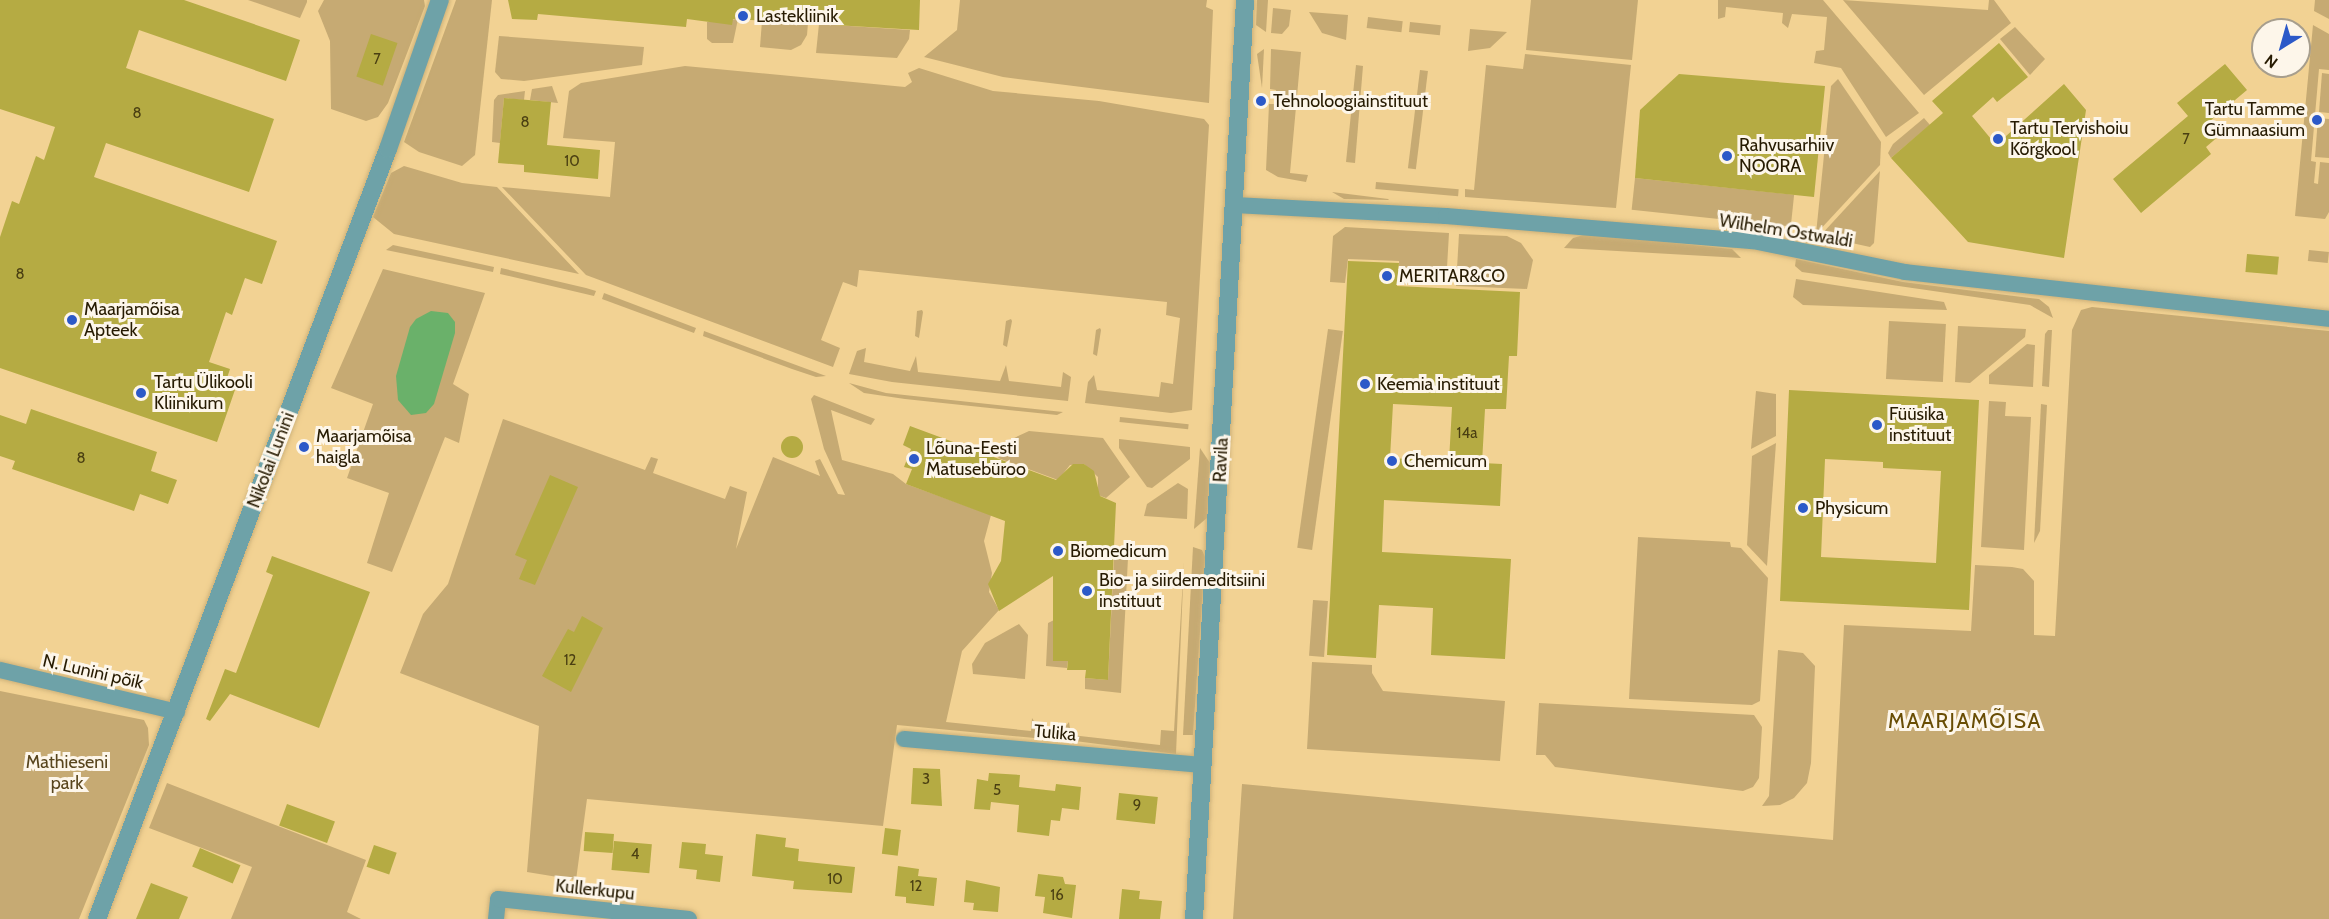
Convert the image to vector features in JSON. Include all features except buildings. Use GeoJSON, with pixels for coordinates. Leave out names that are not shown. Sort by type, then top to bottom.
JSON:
{"type":"FeatureCollection","features":[{"type":"Feature","properties":{"kind":"street","name":"Nikolai Lunini"},"geometry":{"type":"LineString","coordinates":[[97,919],[388,149],[440,0]]}},
{"type":"Feature","properties":{"kind":"street","name":"Ravila"},"geometry":{"type":"LineString","coordinates":[[1194,919],[1245,0]]}},
{"type":"Feature","properties":{"kind":"street","name":"Wilhelm Ostwaldi"},"geometry":{"type":"LineString","coordinates":[[1234,205],[1422,214],[1753,241],[1905,272],[2329,319]]}},
{"type":"Feature","properties":{"kind":"street","name":"N. Lunini põik"},"geometry":{"type":"LineString","coordinates":[[0,669],[177,711]]}},
{"type":"Feature","properties":{"kind":"street","name":"Tulika"},"geometry":{"type":"LineString","coordinates":[[904,739],[1203,765]]}},
{"type":"Feature","properties":{"kind":"street","name":"Kullerkupu"},"geometry":{"type":"LineString","coordinates":[[496,919],[498,899],[689,919]]}},
{"type":"Feature","properties":{"kind":"green space"},"geometry":{"type":"Polygon","coordinates":[[[248,0],[307,0],[307,2],[300,18],[248,0]]]}},
{"type":"Feature","properties":{"kind":"green space"},"geometry":{"type":"Polygon","coordinates":[[[324,0],[424,0],[425,6],[388,103],[378,117],[366,121],[331,109],[330,41],[318,11],[324,0]]]}},
{"type":"Feature","properties":{"kind":"green space"},"geometry":{"type":"Polygon","coordinates":[[[456,0],[492,0],[475,155],[462,166],[419,152],[404,142],[456,0]]]}},
{"type":"Feature","properties":{"kind":"green space"},"geometry":{"type":"Polygon","coordinates":[[[960,0],[1207,0],[1206,7],[1213,10],[1209,103],[1003,77],[924,57],[957,30],[960,0]]]}},
{"type":"Feature","properties":{"kind":"green space"},"geometry":{"type":"Polygon","coordinates":[[[1257,0],[1268,0],[1266,32],[1256,25],[1257,0]]]}},
{"type":"Feature","properties":{"kind":"green space"},"geometry":{"type":"Polygon","coordinates":[[[1531,0],[1638,0],[1632,60],[1526,50],[1531,0]]]}},
{"type":"Feature","properties":{"kind":"green space"},"geometry":{"type":"Polygon","coordinates":[[[1718,0],[1823,0],[1919,113],[1886,137],[1841,68],[1814,63],[1816,51],[1824,50],[1827,17],[1792,14],[1788,28],[1782,23],[1783,13],[1726,7],[1725,17],[1718,19],[1718,0]]]}},
{"type":"Feature","properties":{"kind":"green space"},"geometry":{"type":"Polygon","coordinates":[[[1843,0],[1988,10],[1989,0],[1994,0],[2011,23],[1924,95],[1843,0]]]}},
{"type":"Feature","properties":{"kind":"green space"},"geometry":{"type":"Polygon","coordinates":[[[2315,0],[2329,0],[2329,19],[2314,11],[2315,0]]]}},
{"type":"Feature","properties":{"kind":"green space"},"geometry":{"type":"Polygon","coordinates":[[[1273,8],[1291,10],[1289,26],[1282,34],[1271,33],[1273,8]]]}},
{"type":"Feature","properties":{"kind":"green space"},"geometry":{"type":"Polygon","coordinates":[[[1309,12],[1348,15],[1346,40],[1322,33],[1309,12]]]}},
{"type":"Feature","properties":{"kind":"green space"},"geometry":{"type":"Polygon","coordinates":[[[1368,17],[1403,21],[1401,32],[1367,28],[1368,17]]]}},
{"type":"Feature","properties":{"kind":"green space"},"geometry":{"type":"Polygon","coordinates":[[[738,19],[733,43],[712,43],[707,39],[707,22],[738,19]]]}},
{"type":"Feature","properties":{"kind":"green space"},"geometry":{"type":"Polygon","coordinates":[[[762,21],[808,23],[807,35],[801,45],[791,50],[760,47],[762,21]]]}},
{"type":"Feature","properties":{"kind":"green space"},"geometry":{"type":"Polygon","coordinates":[[[1410,22],[1441,25],[1440,35],[1409,32],[1410,22]]]}},
{"type":"Feature","properties":{"kind":"green space"},"geometry":{"type":"Polygon","coordinates":[[[819,24],[910,30],[909,39],[897,58],[816,53],[819,24]]]}},
{"type":"Feature","properties":{"kind":"green space"},"geometry":{"type":"Polygon","coordinates":[[[2313,25],[2329,34],[2329,70],[2319,69],[2311,161],[2316,162],[2314,183],[2318,184],[2320,162],[2329,163],[2329,212],[2325,219],[2295,216],[2308,78],[2311,78],[2313,25]]]}},
{"type":"Feature","properties":{"kind":"green space"},"geometry":{"type":"Polygon","coordinates":[[[2015,27],[2045,59],[2030,75],[2000,39],[2015,27]]]}},
{"type":"Feature","properties":{"kind":"green space"},"geometry":{"type":"Polygon","coordinates":[[[1470,29],[1507,32],[1490,48],[1468,51],[1470,29]]]}},
{"type":"Feature","properties":{"kind":"green space"},"geometry":{"type":"Polygon","coordinates":[[[499,36],[644,47],[642,65],[524,81],[501,79],[495,72],[499,36]]]}},
{"type":"Feature","properties":{"kind":"green space"},"geometry":{"type":"Polygon","coordinates":[[[1264,49],[1262,88],[1257,54],[1264,49]]]}},
{"type":"Feature","properties":{"kind":"green space"},"geometry":{"type":"Polygon","coordinates":[[[1271,49],[1301,52],[1290,173],[1308,175],[1306,182],[1278,177],[1266,170],[1269,104],[1274,104],[1276,90],[1270,89],[1271,49]]]}},
{"type":"Feature","properties":{"kind":"green space"},"geometry":{"type":"Polygon","coordinates":[[[1525,54],[1631,65],[1616,208],[1465,197],[1465,189],[1474,190],[1486,65],[1523,69],[1525,54]]]}},
{"type":"Feature","properties":{"kind":"green space"},"geometry":{"type":"Polygon","coordinates":[[[1356,65],[1363,66],[1355,163],[1346,162],[1356,65]]]}},
{"type":"Feature","properties":{"kind":"green space"},"geometry":{"type":"Polygon","coordinates":[[[685,66],[905,87],[912,82],[908,73],[919,68],[993,91],[1099,101],[1204,119],[1209,125],[1192,410],[1171,413],[1085,403],[1088,382],[1094,375],[1097,390],[1159,397],[1161,382],[1173,384],[1180,318],[1166,315],[1167,302],[859,270],[857,287],[843,282],[821,340],[840,348],[833,367],[586,275],[502,187],[610,197],[615,142],[563,138],[569,91],[581,83],[685,66]]]}},
{"type":"Feature","properties":{"kind":"green space"},"geometry":{"type":"Polygon","coordinates":[[[1420,70],[1428,71],[1416,169],[1408,168],[1420,70]]]}},
{"type":"Feature","properties":{"kind":"green space"},"geometry":{"type":"Polygon","coordinates":[[[2322,73],[2329,74],[2329,113],[2319,112],[2322,73]]]}},
{"type":"Feature","properties":{"kind":"green space"},"geometry":{"type":"Polygon","coordinates":[[[1838,79],[1881,142],[1880,165],[1816,234],[1831,86],[1838,79]]]}},
{"type":"Feature","properties":{"kind":"green space"},"geometry":{"type":"Polygon","coordinates":[[[552,86],[558,103],[530,100],[532,89],[552,86]]]}},
{"type":"Feature","properties":{"kind":"green space"},"geometry":{"type":"Polygon","coordinates":[[[525,91],[524,100],[504,98],[500,143],[492,142],[494,100],[498,95],[525,91]]]}},
{"type":"Feature","properties":{"kind":"green space"},"geometry":{"type":"Polygon","coordinates":[[[1924,118],[1930,125],[1891,158],[1888,153],[1893,144],[1924,118]]]}},
{"type":"Feature","properties":{"kind":"green space"},"geometry":{"type":"Polygon","coordinates":[[[2318,118],[2329,119],[2329,158],[2315,157],[2318,118]]]}},
{"type":"Feature","properties":{"kind":"green space"},"geometry":{"type":"Polygon","coordinates":[[[404,166],[462,183],[497,187],[579,274],[394,234],[373,217],[391,173],[404,166]]]}},
{"type":"Feature","properties":{"kind":"green space"},"geometry":{"type":"Polygon","coordinates":[[[1880,171],[1874,243],[1870,247],[1820,236],[1880,171]]]}},
{"type":"Feature","properties":{"kind":"green space"},"geometry":{"type":"Polygon","coordinates":[[[1635,178],[1794,195],[1791,227],[1632,210],[1635,178]]]}},
{"type":"Feature","properties":{"kind":"green space"},"geometry":{"type":"Polygon","coordinates":[[[1376,182],[1459,189],[1458,196],[1375,189],[1376,182]]]}},
{"type":"Feature","properties":{"kind":"green space"},"geometry":{"type":"Polygon","coordinates":[[[1332,192],[1388,199],[1389,200],[1344,199],[1332,192]]]}},
{"type":"Feature","properties":{"kind":"green space"},"geometry":{"type":"Polygon","coordinates":[[[1345,227],[1449,233],[1446,285],[1399,283],[1399,261],[1348,259],[1345,283],[1330,282],[1333,236],[1345,227]]]}},
{"type":"Feature","properties":{"kind":"green space"},"geometry":{"type":"Polygon","coordinates":[[[1459,234],[1507,236],[1521,243],[1533,260],[1527,289],[1456,286],[1459,234]]]}},
{"type":"Feature","properties":{"kind":"green space"},"geometry":{"type":"Polygon","coordinates":[[[1587,234],[1732,249],[1741,258],[1564,248],[1573,238],[1587,234]]]}},
{"type":"Feature","properties":{"kind":"green space"},"geometry":{"type":"Polygon","coordinates":[[[393,245],[494,267],[493,272],[386,250],[393,245]]]}},
{"type":"Feature","properties":{"kind":"green space"},"geometry":{"type":"Polygon","coordinates":[[[2309,250],[2329,252],[2328,263],[2308,261],[2309,250]]]}},
{"type":"Feature","properties":{"kind":"green space"},"geometry":{"type":"Polygon","coordinates":[[[1796,259],[1903,282],[2039,299],[2049,307],[2053,318],[2030,305],[1802,272],[1795,266],[1796,259]]]}},
{"type":"Feature","properties":{"kind":"green space"},"geometry":{"type":"Polygon","coordinates":[[[501,268],[596,291],[594,296],[500,274],[501,268]]]}},
{"type":"Feature","properties":{"kind":"green space"},"geometry":{"type":"Polygon","coordinates":[[[383,269],[485,293],[453,384],[469,394],[459,443],[445,437],[392,572],[367,563],[389,493],[347,478],[373,404],[331,388],[383,269]]]}},
{"type":"Feature","properties":{"kind":"green space"},"geometry":{"type":"Polygon","coordinates":[[[1796,279],[1944,302],[1947,310],[1803,305],[1793,297],[1796,279]]]}},
{"type":"Feature","properties":{"kind":"green space"},"geometry":{"type":"Polygon","coordinates":[[[604,293],[696,328],[694,333],[602,299],[604,293]]]}},
{"type":"Feature","properties":{"kind":"green space"},"geometry":{"type":"Polygon","coordinates":[[[2092,307],[2329,331],[2329,919],[1233,919],[1242,784],[1833,840],[1844,625],[1971,631],[1975,565],[2023,569],[2034,581],[2034,635],[2055,636],[2072,330],[2081,310],[2092,307]]]}},
{"type":"Feature","properties":{"kind":"green space"},"geometry":{"type":"Polygon","coordinates":[[[922,310],[919,338],[915,336],[917,311],[922,310]]]}},
{"type":"Feature","properties":{"kind":"green space"},"geometry":{"type":"Polygon","coordinates":[[[1011,319],[1007,347],[1003,345],[1006,321],[1011,319]]]}},
{"type":"Feature","properties":{"kind":"green space"},"geometry":{"type":"Polygon","coordinates":[[[1889,321],[1946,324],[1943,382],[1886,379],[1889,321]]]}},
{"type":"Feature","properties":{"kind":"green space"},"geometry":{"type":"Polygon","coordinates":[[[1958,326],[2026,329],[2025,337],[1970,383],[1955,382],[1958,326]]]}},
{"type":"Feature","properties":{"kind":"green space"},"geometry":{"type":"Polygon","coordinates":[[[1100,328],[1097,356],[1093,354],[1096,330],[1100,328]]]}},
{"type":"Feature","properties":{"kind":"green space"},"geometry":{"type":"Polygon","coordinates":[[[1328,329],[1343,331],[1312,550],[1297,548],[1328,329]]]}},
{"type":"Feature","properties":{"kind":"green space"},"geometry":{"type":"Polygon","coordinates":[[[2048,330],[2052,330],[2049,387],[2042,386],[2045,334],[2048,330]]]}},
{"type":"Feature","properties":{"kind":"green space"},"geometry":{"type":"Polygon","coordinates":[[[704,331],[826,376],[816,377],[792,369],[703,336],[704,331]]]}},
{"type":"Feature","properties":{"kind":"green space"},"geometry":{"type":"Polygon","coordinates":[[[2027,344],[2035,345],[2033,387],[1989,384],[1989,375],[2027,344]]]}},
{"type":"Feature","properties":{"kind":"green space"},"geometry":{"type":"Polygon","coordinates":[[[866,348],[864,362],[910,371],[916,356],[918,372],[1000,381],[1006,365],[1009,381],[1061,387],[1063,372],[1071,377],[1068,401],[892,382],[849,374],[857,351],[866,348]]]}},
{"type":"Feature","properties":{"kind":"green space"},"geometry":{"type":"Polygon","coordinates":[[[849,383],[886,393],[1063,412],[1057,415],[905,399],[864,393],[849,383]]]}},
{"type":"Feature","properties":{"kind":"green space"},"geometry":{"type":"Polygon","coordinates":[[[1756,391],[1776,394],[1776,436],[1751,449],[1756,391]]]}},
{"type":"Feature","properties":{"kind":"green space"},"geometry":{"type":"Polygon","coordinates":[[[814,395],[875,419],[871,425],[831,410],[842,460],[893,474],[906,484],[991,515],[984,541],[992,573],[989,592],[999,610],[962,651],[946,722],[1031,731],[1032,718],[1045,739],[897,725],[883,826],[587,799],[576,880],[527,872],[539,726],[400,673],[423,614],[448,584],[503,419],[645,470],[651,457],[658,459],[653,473],[725,499],[730,486],[747,492],[736,549],[773,457],[820,476],[815,461],[820,459],[838,494],[845,495],[824,449],[811,399],[814,395]]]}},
{"type":"Feature","properties":{"kind":"green space"},"geometry":{"type":"Polygon","coordinates":[[[1989,401],[2006,402],[2005,416],[2031,417],[2024,550],[1981,547],[1989,401]]]}},
{"type":"Feature","properties":{"kind":"green space"},"geometry":{"type":"Polygon","coordinates":[[[2041,404],[2047,405],[2040,531],[2034,543],[2041,404]]]}},
{"type":"Feature","properties":{"kind":"green space"},"geometry":{"type":"Polygon","coordinates":[[[1120,417],[1189,424],[1188,429],[1119,422],[1120,417]]]}},
{"type":"Feature","properties":{"kind":"green space"},"geometry":{"type":"Polygon","coordinates":[[[1029,431],[1103,438],[1130,477],[1106,498],[1098,495],[1098,477],[1084,464],[1070,465],[1058,480],[998,458],[1012,439],[1029,431]]]}},
{"type":"Feature","properties":{"kind":"green space"},"geometry":{"type":"Polygon","coordinates":[[[1119,439],[1190,447],[1190,459],[1152,488],[1147,487],[1119,448],[1119,439]]]}},
{"type":"Feature","properties":{"kind":"green space"},"geometry":{"type":"Polygon","coordinates":[[[1776,443],[1767,566],[1747,545],[1752,456],[1776,443]]]}},
{"type":"Feature","properties":{"kind":"green space"},"geometry":{"type":"Polygon","coordinates":[[[1200,448],[1210,463],[1207,518],[1194,529],[1200,448]]]}},
{"type":"Feature","properties":{"kind":"green space"},"geometry":{"type":"Polygon","coordinates":[[[1178,483],[1188,489],[1187,519],[1144,516],[1147,504],[1178,483]]]}},
{"type":"Feature","properties":{"kind":"green space"},"geometry":{"type":"Polygon","coordinates":[[[1638,537],[1730,542],[1731,547],[1741,548],[1768,578],[1760,701],[1752,705],[1629,699],[1638,537]]]}},
{"type":"Feature","properties":{"kind":"green space"},"geometry":{"type":"Polygon","coordinates":[[[1193,547],[1202,550],[1205,557],[1193,735],[1183,735],[1193,547]]]}},
{"type":"Feature","properties":{"kind":"green space"},"geometry":{"type":"Polygon","coordinates":[[[1114,557],[1128,558],[1121,693],[1085,689],[1085,678],[1108,680],[1114,557]]]}},
{"type":"Feature","properties":{"kind":"green space"},"geometry":{"type":"Polygon","coordinates":[[[1184,561],[1176,754],[1067,740],[1062,731],[1069,722],[1071,735],[1160,745],[1161,730],[1174,731],[1184,561]]]}},
{"type":"Feature","properties":{"kind":"green space"},"geometry":{"type":"Polygon","coordinates":[[[1313,600],[1328,601],[1324,657],[1309,656],[1313,600]]]}},
{"type":"Feature","properties":{"kind":"green space"},"geometry":{"type":"Polygon","coordinates":[[[1054,620],[1053,660],[1068,661],[1067,668],[1046,666],[1048,623],[1054,620]]]}},
{"type":"Feature","properties":{"kind":"green space"},"geometry":{"type":"Polygon","coordinates":[[[1019,624],[1028,635],[1025,679],[973,674],[972,664],[985,643],[1019,624]]]}},
{"type":"Feature","properties":{"kind":"green space"},"geometry":{"type":"Polygon","coordinates":[[[1778,650],[1803,653],[1815,666],[1811,763],[1807,783],[1794,798],[1780,805],[1762,806],[1769,796],[1778,650]]]}},
{"type":"Feature","properties":{"kind":"green space"},"geometry":{"type":"Polygon","coordinates":[[[1312,662],[1372,665],[1372,673],[1383,691],[1505,701],[1500,761],[1307,749],[1312,662]]]}},
{"type":"Feature","properties":{"kind":"green space","name":"Mathieseni park"},"geometry":{"type":"Polygon","coordinates":[[[0,691],[144,720],[148,728],[149,745],[79,919],[0,919],[0,691]]]}},
{"type":"Feature","properties":{"kind":"green space"},"geometry":{"type":"Polygon","coordinates":[[[1539,703],[1754,715],[1762,727],[1759,778],[1753,787],[1743,791],[1555,767],[1545,755],[1536,755],[1539,703]]]}},
{"type":"Feature","properties":{"kind":"green space"},"geometry":{"type":"Polygon","coordinates":[[[167,783],[366,860],[347,912],[361,919],[231,919],[252,867],[149,828],[167,783]]]}},
{"type":"Feature","properties":{"kind":"shaded area"},"geometry":{"type":"Polygon","coordinates":[[[431,311],[448,313],[455,322],[455,333],[434,404],[426,413],[411,415],[398,400],[396,376],[410,327],[416,319],[431,311]]]}},
{"type":"Feature","properties":{"kind":"place","name":"Lastekliinik"},"geometry":{"type":"Point","coordinates":[743,16]}},
{"type":"Feature","properties":{"kind":"place","name":"Tehnoloogiainstituut"},"geometry":{"type":"Point","coordinates":[1261,101]}},
{"type":"Feature","properties":{"kind":"place","name":"Tartu Tamme Gümnaasium"},"geometry":{"type":"Point","coordinates":[2317,120]}},
{"type":"Feature","properties":{"kind":"place","name":"Tartu Tervishoiu Kõrgkool"},"geometry":{"type":"Point","coordinates":[1998,139]}},
{"type":"Feature","properties":{"kind":"place","name":"Rahvusarhiiv NOORA"},"geometry":{"type":"Point","coordinates":[1727,156]}},
{"type":"Feature","properties":{"kind":"place","name":"MERITAR&CO"},"geometry":{"type":"Point","coordinates":[1387,276]}},
{"type":"Feature","properties":{"kind":"place","name":"Maarjamõisa Apteek"},"geometry":{"type":"Point","coordinates":[72,320]}},
{"type":"Feature","properties":{"kind":"place","name":"Keemia instituut"},"geometry":{"type":"Point","coordinates":[1365,384]}},
{"type":"Feature","properties":{"kind":"place","name":"Tartu Ülikooli Kliinikum"},"geometry":{"type":"Point","coordinates":[141,393]}},
{"type":"Feature","properties":{"kind":"place","name":"Füüsika instituut"},"geometry":{"type":"Point","coordinates":[1877,425]}},
{"type":"Feature","properties":{"kind":"place","name":"Maarjamõisa haigla"},"geometry":{"type":"Point","coordinates":[304,447]}},
{"type":"Feature","properties":{"kind":"place","name":"Lõuna-Eesti Matusebüroo"},"geometry":{"type":"Point","coordinates":[914,459]}},
{"type":"Feature","properties":{"kind":"place","name":"Chemicum"},"geometry":{"type":"Point","coordinates":[1392,461]}},
{"type":"Feature","properties":{"kind":"place","name":"Physicum"},"geometry":{"type":"Point","coordinates":[1803,508]}},
{"type":"Feature","properties":{"kind":"place","name":"Biomedicum"},"geometry":{"type":"Point","coordinates":[1058,551]}},
{"type":"Feature","properties":{"kind":"place","name":"Bio- ja siirdemeditsiini instituut"},"geometry":{"type":"Point","coordinates":[1087,591]}},
{"type":"Feature","properties":{"kind":"district","name":"MAARJAMÕISA"},"geometry":{"type":"Point","coordinates":[1965,721]}}]}
